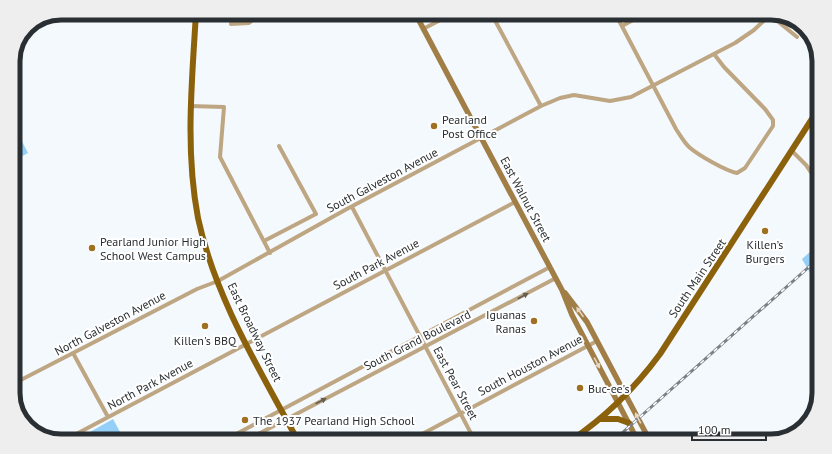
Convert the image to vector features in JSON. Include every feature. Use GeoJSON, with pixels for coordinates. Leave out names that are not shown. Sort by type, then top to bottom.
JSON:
{"type":"FeatureCollection","features":[{"type":"Feature","properties":{"kind":"main road","name":"East Broadway Street"},"geometry":{"type":"LineString","coordinates":[[196,20],[190,106],[191,157],[196,203],[206,247],[226,302],[246,344],[294,434]]}},
{"type":"Feature","properties":{"kind":"main road","name":"South Main Street"},"geometry":{"type":"LineString","coordinates":[[580,434],[600,419],[642,379],[660,354],[812,119]]}},
{"type":"Feature","properties":{"kind":"main road"},"geometry":{"type":"LineString","coordinates":[[600,419],[618,419],[629,423]]}},
{"type":"Feature","properties":{"kind":"street"},"geometry":{"type":"LineString","coordinates":[[231,20],[231,24],[249,23],[253,20]]}},
{"type":"Feature","properties":{"kind":"street","name":"East Walnut Street"},"geometry":{"type":"LineString","coordinates":[[418,20],[556,278],[572,315],[634,434]]}},
{"type":"Feature","properties":{"kind":"street"},"geometry":{"type":"LineString","coordinates":[[423,29],[440,20]]}},
{"type":"Feature","properties":{"kind":"street"},"geometry":{"type":"LineString","coordinates":[[495,20],[541,106]]}},
{"type":"Feature","properties":{"kind":"street"},"geometry":{"type":"LineString","coordinates":[[619,20],[676,129],[690,149],[733,172],[741,171],[773,126],[773,120],[765,109],[724,67],[714,54]]}},
{"type":"Feature","properties":{"kind":"street"},"geometry":{"type":"LineString","coordinates":[[622,26],[633,20]]}},
{"type":"Feature","properties":{"kind":"street","name":"South Galveston Avenue"},"geometry":{"type":"LineString","coordinates":[[218,281],[352,207],[541,106],[560,98],[574,95],[602,101],[617,101],[631,97],[747,36],[764,20]]}},
{"type":"Feature","properties":{"kind":"street"},"geometry":{"type":"LineString","coordinates":[[778,20],[797,37]]}},
{"type":"Feature","properties":{"kind":"street"},"geometry":{"type":"LineString","coordinates":[[190,106],[224,107],[220,157],[270,252]]}},
{"type":"Feature","properties":{"kind":"street"},"geometry":{"type":"LineString","coordinates":[[264,241],[316,214],[279,146]]}},
{"type":"Feature","properties":{"kind":"street"},"geometry":{"type":"LineString","coordinates":[[792,151],[806,165],[812,174]]}},
{"type":"Feature","properties":{"kind":"street","name":"South Park Avenue"},"geometry":{"type":"LineString","coordinates":[[246,344],[515,202]]}},
{"type":"Feature","properties":{"kind":"street","name":"East Pear Street"},"geometry":{"type":"LineString","coordinates":[[352,207],[471,434]]}},
{"type":"Feature","properties":{"kind":"street","name":"South Grand Boulevard"},"geometry":{"type":"LineString","coordinates":[[236,434],[550,267]]}},
{"type":"Feature","properties":{"kind":"street","name":"South Grand Boulevard"},"geometry":{"type":"LineString","coordinates":[[258,434],[556,278]]}},
{"type":"Feature","properties":{"kind":"street","name":"North Galveston Avenue"},"geometry":{"type":"LineString","coordinates":[[20,380],[197,289],[218,281]]}},
{"type":"Feature","properties":{"kind":"street","name":"East Walnut Street"},"geometry":{"type":"LineString","coordinates":[[562,290],[587,322],[646,434]]}},
{"type":"Feature","properties":{"kind":"street","name":"South Houston Avenue"},"geometry":{"type":"LineString","coordinates":[[422,434],[597,341]]}},
{"type":"Feature","properties":{"kind":"street","name":"North Park Avenue"},"geometry":{"type":"LineString","coordinates":[[76,434],[246,344]]}},
{"type":"Feature","properties":{"kind":"street"},"geometry":{"type":"LineString","coordinates":[[73,353],[108,417]]}},
{"type":"Feature","properties":{"kind":"shaded area"},"geometry":{"type":"Polygon","coordinates":[[[20,138],[28,153],[20,157],[20,138]]]}},
{"type":"Feature","properties":{"kind":"shaded area"},"geometry":{"type":"Polygon","coordinates":[[[812,250],[812,277],[802,259],[812,250]]]}},
{"type":"Feature","properties":{"kind":"shaded area"},"geometry":{"type":"Polygon","coordinates":[[[113,419],[121,434],[86,434],[113,419]]]}},
{"type":"Feature","properties":{"kind":"railway"},"geometry":{"type":"LineString","coordinates":[[621,434],[812,264]]}},
{"type":"Feature","properties":{"kind":"place","name":"Pearland Post Office"},"geometry":{"type":"Point","coordinates":[434,126]}},
{"type":"Feature","properties":{"kind":"place","name":"Killen’s Burgers"},"geometry":{"type":"Point","coordinates":[765,231]}},
{"type":"Feature","properties":{"kind":"place","name":"Pearland Junior High School West Campus"},"geometry":{"type":"Point","coordinates":[92,248]}},
{"type":"Feature","properties":{"kind":"place","name":"Iguanas Ranas"},"geometry":{"type":"Point","coordinates":[534,321]}},
{"type":"Feature","properties":{"kind":"place","name":"Killen's BBQ"},"geometry":{"type":"Point","coordinates":[205,326]}},
{"type":"Feature","properties":{"kind":"place","name":"Buc-ee's"},"geometry":{"type":"Point","coordinates":[580,388]}},
{"type":"Feature","properties":{"kind":"place","name":"The 1937 Pearland High School"},"geometry":{"type":"Point","coordinates":[245,420]}}]}
